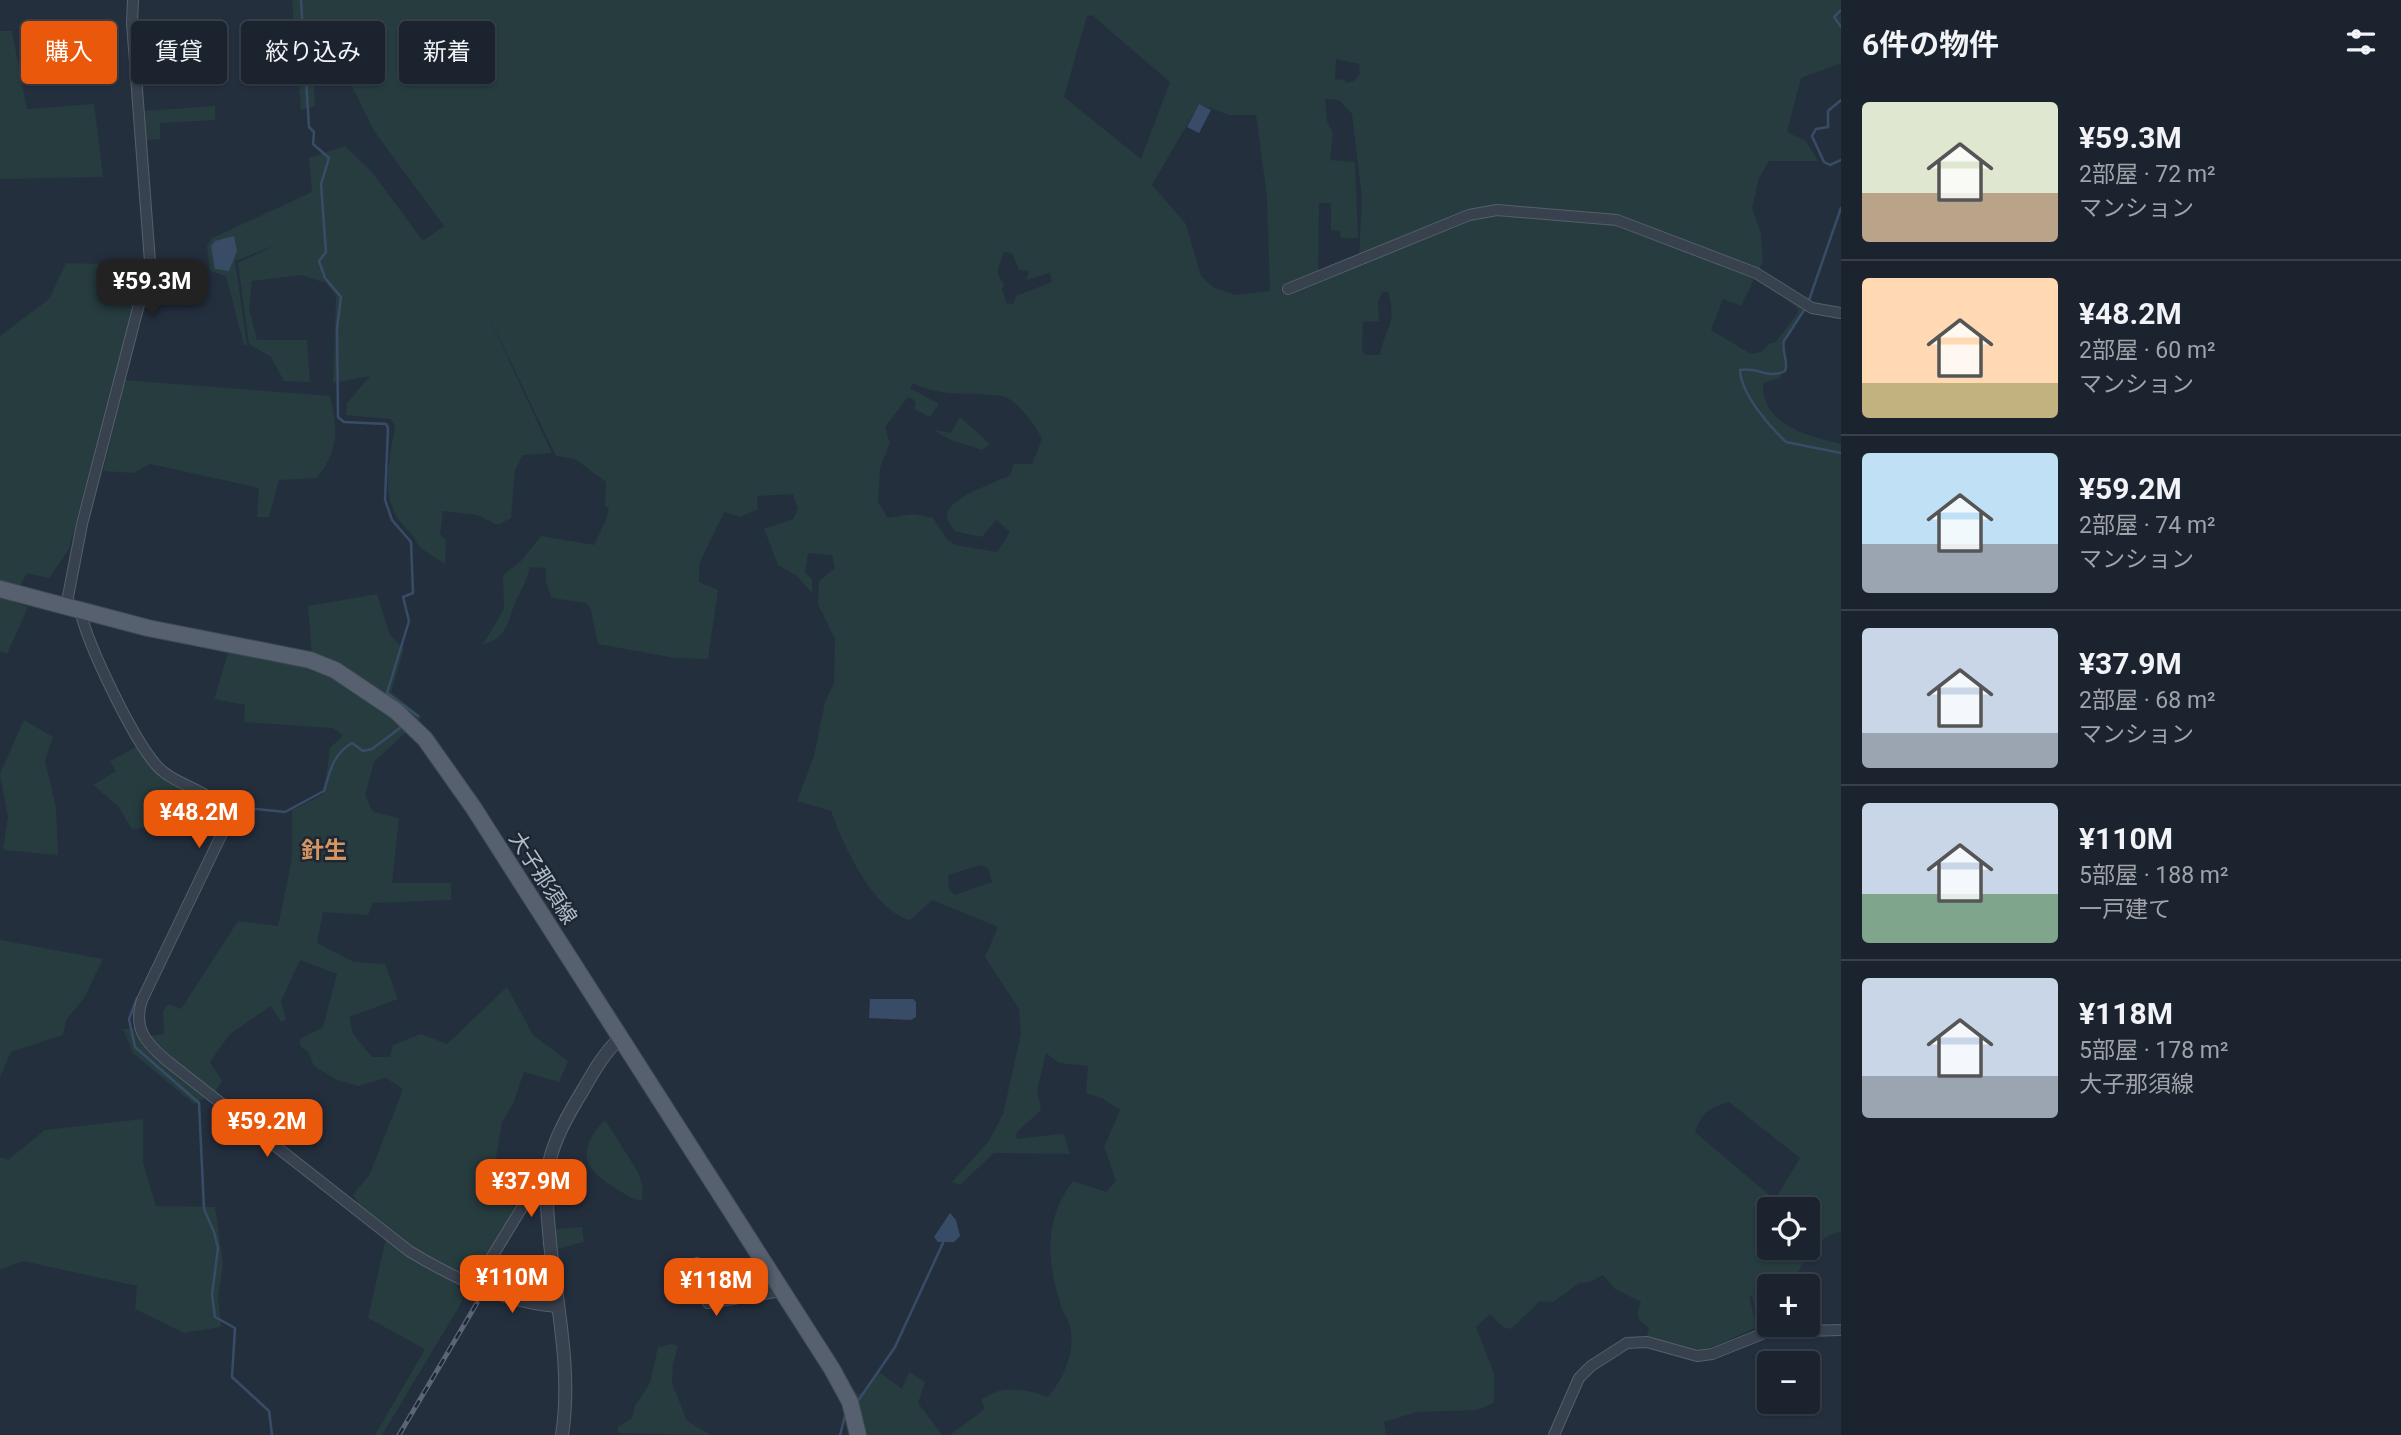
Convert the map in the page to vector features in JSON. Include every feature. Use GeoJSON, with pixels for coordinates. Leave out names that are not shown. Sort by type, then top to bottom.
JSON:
{"type":"FeatureCollection","features":[{"type":"Feature","properties":{"kind":"main road","name":"大子那須線"},"geometry":{"type":"LineString","coordinates":[[0,589],[148,628],[310,660],[335,670],[396,711],[425,739],[445,765],[782,1291],[850,1402],[858,1435]]}},
{"type":"Feature","properties":{"kind":"street"},"geometry":{"type":"LineString","coordinates":[[133,0],[150,262],[82,524],[73,609],[144,749],[159,768],[176,781],[218,803],[226,810],[229,819],[226,831],[142,1000],[138,1013],[142,1037],[166,1060],[409,1251],[520,1302],[557,1307]]}},
{"type":"Feature","properties":{"kind":"street"},"geometry":{"type":"LineString","coordinates":[[1288,289],[1469,215],[1497,210],[1617,220],[1756,273],[1812,307],[1841,313]]}},
{"type":"Feature","properties":{"kind":"street"},"geometry":{"type":"LineString","coordinates":[[562,1435],[565,1414],[564,1364],[547,1206],[547,1176],[558,1137],[606,1053],[620,1038]]}},
{"type":"Feature","properties":{"kind":"street"},"geometry":{"type":"LineString","coordinates":[[476,1283],[532,1191],[547,1176]]}},
{"type":"Feature","properties":{"kind":"street"},"geometry":{"type":"LineString","coordinates":[[697,1263],[708,1303],[782,1291]]}},
{"type":"Feature","properties":{"kind":"street"},"geometry":{"type":"LineString","coordinates":[[1554,1435],[1579,1378],[1591,1366],[1627,1343],[1647,1342],[1697,1356],[1712,1354],[1767,1332],[1841,1330]]}},
{"type":"Feature","properties":{"kind":"green space"},"geometry":{"type":"Polygon","coordinates":[[[292,0],[1841,0],[1841,63],[1801,78],[1787,132],[1806,141],[1818,161],[1769,161],[1759,178],[1752,208],[1761,234],[1763,261],[1741,306],[1723,299],[1711,330],[1751,354],[1761,352],[1770,343],[1775,343],[1798,313],[1797,308],[1780,294],[1803,308],[1781,346],[1785,365],[1780,378],[1763,383],[1764,397],[1778,419],[1789,426],[1841,444],[1841,1232],[1820,1242],[1820,1197],[1777,1197],[1800,1158],[1729,1102],[1704,1115],[1695,1132],[1771,1197],[1757,1197],[1757,1260],[1806,1260],[1797,1274],[1757,1274],[1757,1315],[1752,1296],[1749,1297],[1757,1327],[1715,1346],[1704,1349],[1681,1348],[1647,1336],[1649,1328],[1640,1321],[1637,1313],[1641,1302],[1615,1289],[1603,1275],[1590,1282],[1579,1283],[1553,1302],[1540,1301],[1511,1329],[1503,1327],[1490,1314],[1476,1327],[1494,1373],[1494,1403],[1477,1410],[1417,1412],[1384,1422],[1386,1435],[950,1435],[985,1409],[981,1400],[989,1395],[1013,1390],[1048,1397],[1063,1375],[1071,1349],[1071,1331],[1056,1290],[1050,1242],[1052,1226],[1063,1196],[1073,1181],[1106,1192],[1116,1181],[1104,1147],[1120,1110],[1102,1098],[1086,1093],[1088,1066],[1059,1063],[1046,1053],[1037,1090],[1041,1110],[1016,1133],[1017,1139],[1064,1135],[1070,1154],[994,1153],[960,1185],[952,1182],[989,1141],[1003,1114],[1021,1034],[1019,1009],[985,957],[998,927],[932,900],[910,920],[896,914],[871,890],[851,857],[831,811],[797,801],[814,756],[825,702],[834,683],[835,639],[818,604],[819,581],[835,568],[832,555],[808,553],[805,573],[812,579],[812,593],[797,576],[778,565],[764,529],[793,519],[798,509],[793,494],[757,496],[758,509],[740,517],[724,512],[699,564],[699,582],[718,590],[708,659],[675,658],[598,644],[591,610],[586,603],[552,598],[546,583],[546,568],[530,567],[505,629],[497,638],[483,644],[504,609],[503,575],[521,561],[541,536],[594,545],[609,508],[605,506],[606,482],[575,459],[556,456],[485,309],[552,453],[523,455],[515,470],[511,518],[498,525],[477,515],[443,511],[440,534],[446,540],[445,564],[419,547],[392,506],[388,472],[395,425],[390,419],[346,415],[347,403],[370,376],[333,383],[336,296],[326,283],[301,275],[252,281],[249,309],[257,340],[307,340],[310,382],[284,381],[271,357],[249,344],[238,263],[276,245],[235,261],[247,345],[244,345],[226,276],[210,271],[207,245],[212,238],[312,192],[309,158],[345,146],[372,172],[423,241],[444,226],[374,131],[351,84],[385,84],[385,21],[294,21],[292,0]],[[1092,15],[1087,16],[1064,97],[1141,159],[1170,82],[1092,15]],[[1336,59],[1335,79],[1345,80],[1345,83],[1354,81],[1360,74],[1359,64],[1336,59]],[[1325,99],[1327,121],[1333,133],[1330,160],[1355,162],[1358,238],[1341,238],[1340,231],[1331,230],[1331,203],[1319,203],[1318,274],[1359,258],[1362,198],[1352,114],[1339,100],[1325,99]],[[1199,104],[1152,185],[1186,224],[1201,276],[1213,287],[1235,295],[1270,291],[1267,197],[1256,115],[1229,115],[1199,104]],[[1004,252],[997,272],[1004,285],[1002,289],[1006,303],[1013,304],[1016,296],[1052,282],[1050,273],[1026,280],[1029,271],[1019,270],[1012,253],[1004,252]],[[1382,292],[1378,303],[1379,321],[1363,322],[1362,349],[1365,355],[1380,355],[1391,320],[1388,292],[1382,292]],[[913,383],[910,388],[939,404],[930,417],[914,409],[916,402],[908,397],[885,427],[890,443],[880,468],[878,502],[888,518],[914,514],[933,518],[947,539],[955,545],[997,552],[1010,532],[996,520],[982,537],[954,531],[947,518],[949,509],[963,497],[1010,475],[1014,464],[1032,464],[1042,439],[1025,413],[1007,398],[947,393],[913,383]],[[981,865],[948,875],[949,890],[955,895],[992,882],[988,868],[981,865]]]}},
{"type":"Feature","properties":{"kind":"green space"},"geometry":{"type":"Polygon","coordinates":[[[0,31],[12,31],[27,109],[94,104],[103,177],[0,179],[0,31]]]}},
{"type":"Feature","properties":{"kind":"green space"},"geometry":{"type":"Polygon","coordinates":[[[299,84],[314,84],[315,106],[301,110],[299,84]]]}},
{"type":"Feature","properties":{"kind":"green space"},"geometry":{"type":"Polygon","coordinates":[[[215,106],[215,120],[160,123],[160,139],[145,140],[143,111],[215,106]]]}},
{"type":"Feature","properties":{"kind":"green space"},"geometry":{"type":"Polygon","coordinates":[[[66,263],[144,265],[69,549],[49,578],[27,573],[19,588],[0,581],[0,336],[49,299],[66,263]]]}},
{"type":"Feature","properties":{"kind":"green space"},"geometry":{"type":"Polygon","coordinates":[[[124,380],[330,396],[335,429],[333,448],[317,478],[279,480],[269,517],[257,517],[259,488],[150,464],[134,473],[103,471],[124,380]]]}},
{"type":"Feature","properties":{"kind":"green space"},"geometry":{"type":"Polygon","coordinates":[[[960,417],[990,444],[982,450],[951,440],[933,430],[951,433],[960,417]]]}},
{"type":"Feature","properties":{"kind":"green space"},"geometry":{"type":"Polygon","coordinates":[[[377,594],[390,635],[404,649],[391,692],[422,717],[374,762],[365,795],[373,812],[399,818],[392,883],[451,883],[451,900],[373,903],[368,915],[323,912],[317,943],[354,962],[385,964],[398,999],[349,1017],[353,1034],[372,1057],[390,1057],[393,1045],[421,1034],[447,1044],[507,987],[533,1035],[568,1061],[559,1082],[524,1072],[513,1104],[502,1122],[495,1164],[500,1204],[517,1206],[479,1271],[467,1275],[440,1264],[457,1282],[463,1300],[382,1435],[375,1435],[425,1349],[368,1318],[388,1229],[360,1206],[353,1195],[370,1174],[403,1089],[386,1078],[358,1086],[337,1080],[314,1066],[308,1052],[300,1046],[300,1039],[323,1027],[337,974],[300,960],[281,1001],[286,1019],[281,1022],[271,1006],[230,1034],[210,1062],[222,1081],[214,1093],[194,1104],[133,1053],[123,1029],[146,1027],[151,1036],[164,1034],[163,1011],[168,1004],[181,1009],[238,921],[278,926],[292,859],[292,810],[324,794],[330,748],[343,735],[333,728],[244,722],[245,705],[214,699],[229,650],[312,655],[308,606],[377,594]]]}},
{"type":"Feature","properties":{"kind":"green space"},"geometry":{"type":"Polygon","coordinates":[[[0,597],[28,607],[7,654],[0,651],[0,597]]]}},
{"type":"Feature","properties":{"kind":"green space"},"geometry":{"type":"Polygon","coordinates":[[[24,720],[53,737],[45,761],[56,807],[58,855],[3,850],[8,817],[0,774],[24,720]]]}},
{"type":"Feature","properties":{"kind":"green space"},"geometry":{"type":"Polygon","coordinates":[[[136,747],[154,771],[202,804],[194,828],[172,825],[132,829],[118,806],[93,785],[116,771],[110,761],[136,747]]]}},
{"type":"Feature","properties":{"kind":"green space"},"geometry":{"type":"Polygon","coordinates":[[[0,940],[103,959],[84,998],[66,1020],[63,1035],[11,1052],[0,1077],[0,940]]]}},
{"type":"Feature","properties":{"kind":"green space"},"geometry":{"type":"Polygon","coordinates":[[[143,1119],[143,1163],[156,1206],[215,1207],[223,1265],[218,1296],[221,1327],[184,1333],[135,1309],[137,1286],[23,1261],[0,1270],[0,1157],[8,1160],[45,1130],[143,1119]]]}},
{"type":"Feature","properties":{"kind":"green space"},"geometry":{"type":"Polygon","coordinates":[[[605,1120],[638,1172],[643,1188],[642,1200],[635,1199],[605,1182],[590,1166],[587,1150],[605,1120]]]}},
{"type":"Feature","properties":{"kind":"green space"},"geometry":{"type":"Polygon","coordinates":[[[582,1227],[584,1242],[557,1249],[555,1229],[582,1227]]]}},
{"type":"Feature","properties":{"kind":"green space"},"geometry":{"type":"Polygon","coordinates":[[[672,1344],[678,1346],[672,1383],[687,1421],[711,1435],[618,1433],[618,1427],[632,1418],[635,1406],[650,1383],[658,1347],[672,1344]]]}},
{"type":"Feature","properties":{"kind":"green space"},"geometry":{"type":"Polygon","coordinates":[[[879,1372],[902,1389],[909,1372],[925,1382],[918,1403],[942,1435],[864,1435],[849,1385],[857,1394],[863,1393],[879,1372]]]}},
{"type":"Feature","properties":{"kind":"water"},"geometry":{"type":"Polygon","coordinates":[[[1199,104],[1211,110],[1199,133],[1187,127],[1199,104]]]}},
{"type":"Feature","properties":{"kind":"water"},"geometry":{"type":"Polygon","coordinates":[[[234,236],[237,251],[229,271],[215,269],[211,246],[215,241],[234,236]]]}},
{"type":"Feature","properties":{"kind":"water"},"geometry":{"type":"Polygon","coordinates":[[[870,999],[913,999],[916,1002],[916,1017],[911,1020],[869,1018],[870,999]]]}},
{"type":"Feature","properties":{"kind":"water"},"geometry":{"type":"Polygon","coordinates":[[[950,1213],[956,1220],[960,1236],[954,1242],[938,1242],[934,1237],[950,1213]]]}},
{"type":"Feature","properties":{"kind":"waterway"},"geometry":{"type":"LineString","coordinates":[[301,0],[309,127],[314,132],[313,144],[329,158],[321,184],[326,252],[319,261],[325,278],[341,297],[337,328],[338,417],[344,422],[386,424],[388,428],[385,500],[392,520],[411,542],[413,593],[403,597],[409,621],[387,693],[418,716]]}},
{"type":"Feature","properties":{"kind":"waterway"},"geometry":{"type":"LineString","coordinates":[[1841,10],[1834,17],[1841,27]]}},
{"type":"Feature","properties":{"kind":"waterway"},"geometry":{"type":"LineString","coordinates":[[1841,100],[1828,111],[1828,127],[1816,129],[1812,136],[1824,162],[1830,165],[1841,160]]}},
{"type":"Feature","properties":{"kind":"waterway"},"geometry":{"type":"LineString","coordinates":[[1809,300],[1841,208]]}},
{"type":"Feature","properties":{"kind":"waterway"},"geometry":{"type":"LineString","coordinates":[[1806,307],[1784,341],[1785,371],[1768,374],[1740,370],[1742,379],[1757,409],[1786,442],[1841,453]]}},
{"type":"Feature","properties":{"kind":"waterway"},"geometry":{"type":"LineString","coordinates":[[237,807],[285,812],[324,791],[333,764],[346,747],[352,743],[363,751],[372,749],[400,728]]}},
{"type":"Feature","properties":{"kind":"waterway"},"geometry":{"type":"LineString","coordinates":[[137,998],[129,1019],[135,1047],[199,1103],[204,1209],[218,1248],[212,1295],[215,1317],[235,1328],[232,1377],[269,1411],[272,1435]]}},
{"type":"Feature","properties":{"kind":"waterway"},"geometry":{"type":"LineString","coordinates":[[858,1401],[895,1347],[943,1243]]}},
{"type":"Feature","properties":{"kind":"waterway"},"geometry":{"type":"LineString","coordinates":[[840,1435],[845,1416]]}},
{"type":"Feature","properties":{"kind":"railway"},"geometry":{"type":"LineString","coordinates":[[399,1435],[477,1303]]}},
{"type":"Feature","properties":{"kind":"district","name":"針生"},"geometry":{"type":"Point","coordinates":[324,850]}}]}
